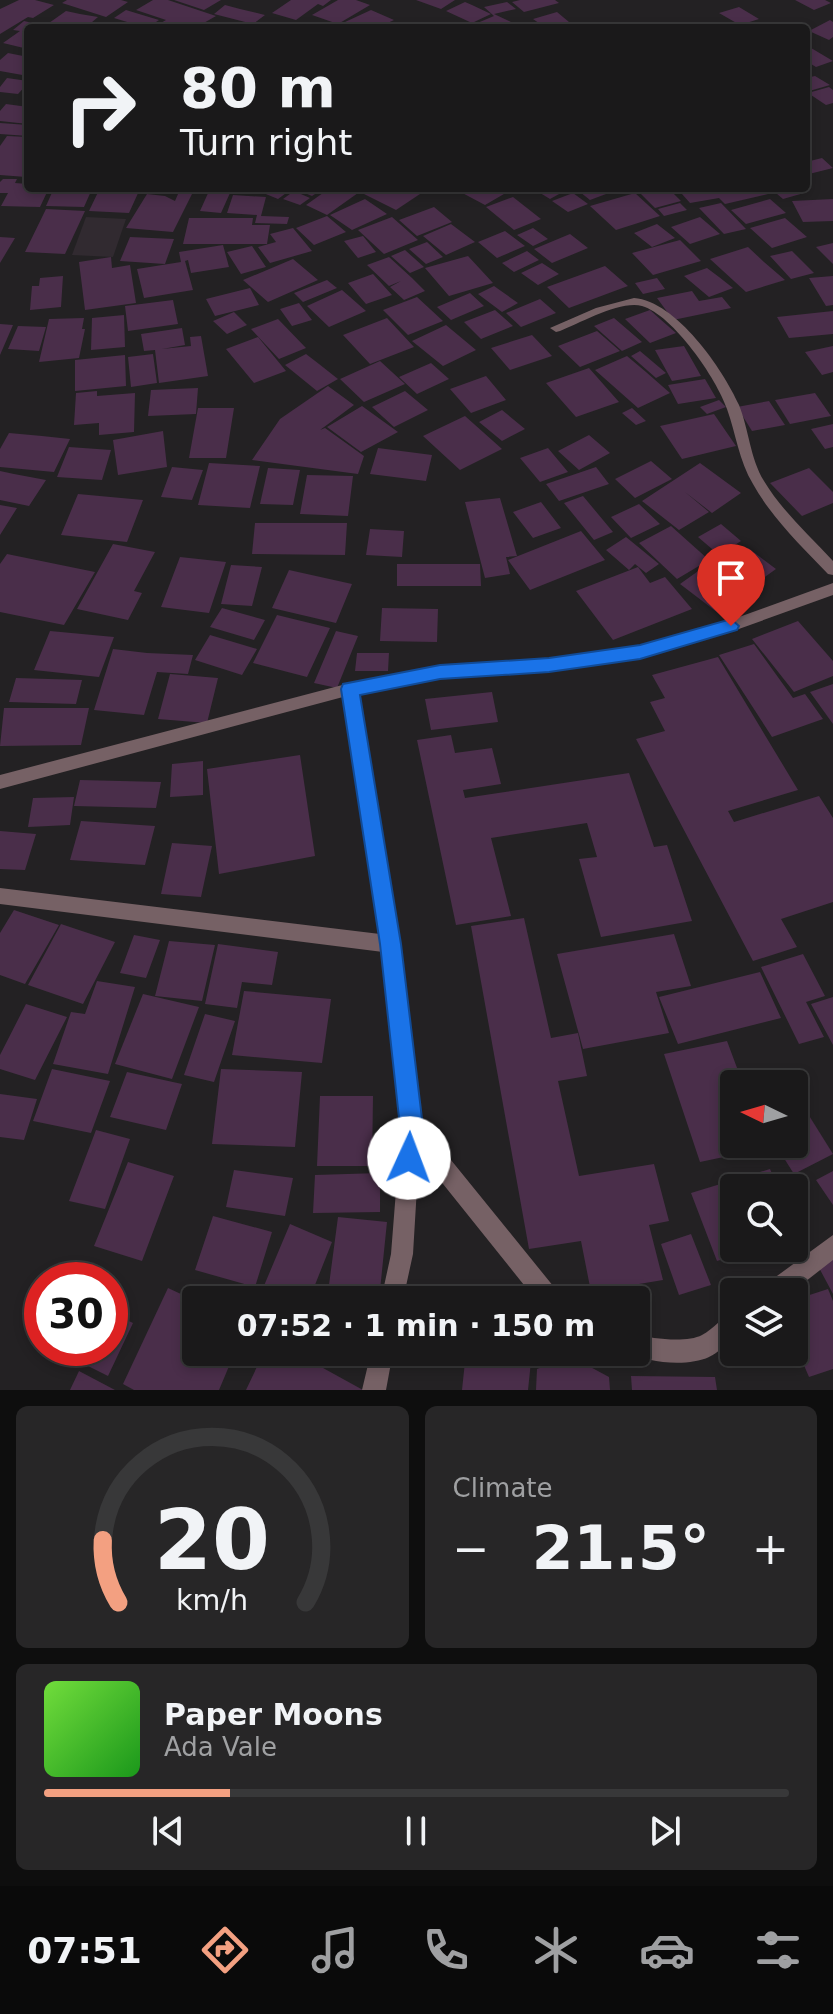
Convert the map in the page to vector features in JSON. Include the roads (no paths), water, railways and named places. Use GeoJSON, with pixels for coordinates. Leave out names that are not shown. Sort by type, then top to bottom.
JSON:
{"type":"FeatureCollection","features":[{"type":"Feature","properties":{"kind":"street"},"geometry":{"type":"LineString","coordinates":[[556,328],[630,301],[644,302],[656,309],[680,330],[732,404],[755,477],[768,499],[833,570]]}},
{"type":"Feature","properties":{"kind":"street"},"geometry":{"type":"LineString","coordinates":[[0,782],[350,689],[440,672],[549,665],[640,652],[731,626],[833,589]]}},
{"type":"Feature","properties":{"kind":"street"},"geometry":{"type":"LineString","coordinates":[[350,689],[391,944],[411,1127],[402,1254],[395,1286]]}},
{"type":"Feature","properties":{"kind":"street"},"geometry":{"type":"LineString","coordinates":[[0,896],[391,944]]}},
{"type":"Feature","properties":{"kind":"street"},"geometry":{"type":"LineString","coordinates":[[411,1127],[539,1286]]}},
{"type":"Feature","properties":{"kind":"street"},"geometry":{"type":"LineString","coordinates":[[792,1278],[833,1246]]}},
{"type":"Feature","properties":{"kind":"street"},"geometry":{"type":"LineString","coordinates":[[650,1350],[704,1348],[720,1335]]}},
{"type":"Feature","properties":{"kind":"street"},"geometry":{"type":"LineString","coordinates":[[374,1390],[379,1366]]}}]}
